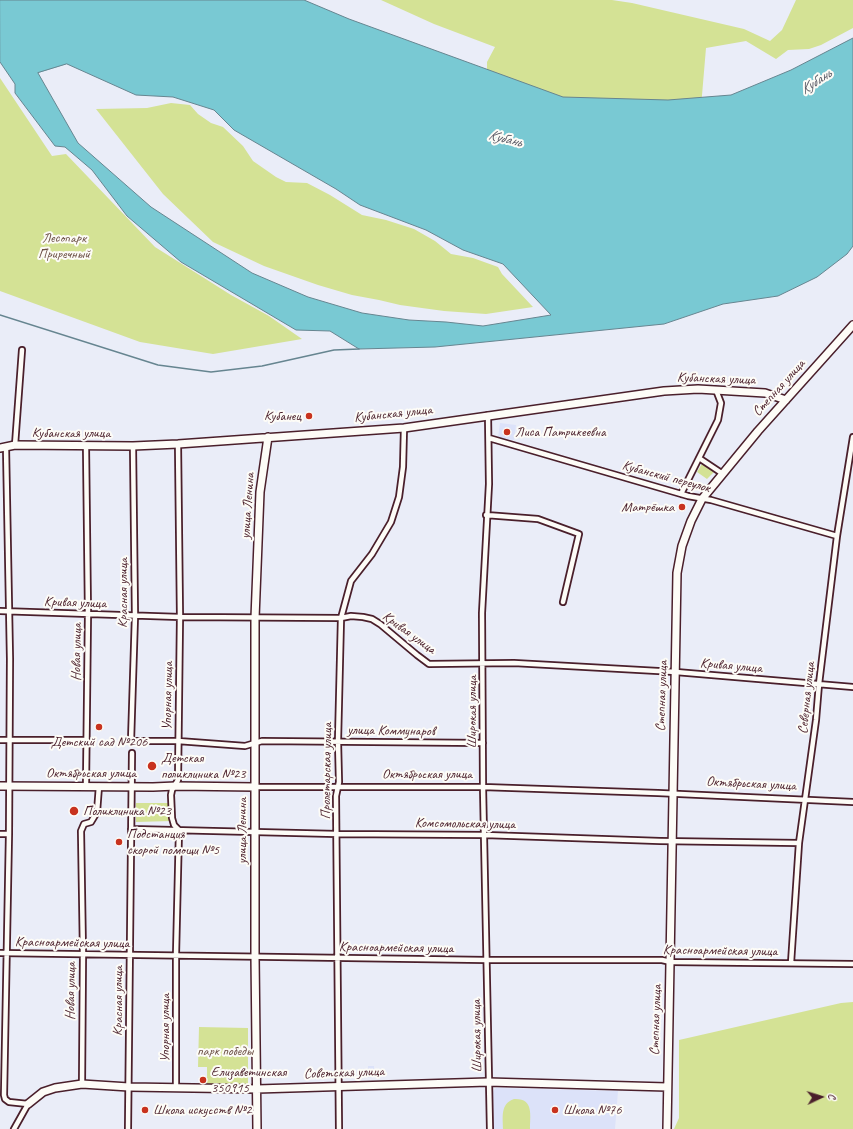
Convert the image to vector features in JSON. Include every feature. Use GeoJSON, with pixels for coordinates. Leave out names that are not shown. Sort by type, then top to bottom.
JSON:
{"type":"FeatureCollection","features":[{"type":"Feature","properties":{"kind":"street","name":"Степная улица"},"geometry":{"type":"LineString","coordinates":[[666,1129],[671,962],[673,841],[672,794],[676,672],[677,573],[682,546],[690,521],[702,499],[758,431],[853,325]]}},
{"type":"Feature","properties":{"kind":"street"},"geometry":{"type":"LineString","coordinates":[[15,445],[22,350]]}},
{"type":"Feature","properties":{"kind":"street","name":"Кубанская улица"},"geometry":{"type":"LineString","coordinates":[[3,448],[15,445],[133,446],[178,444],[404,428],[664,391],[698,389],[764,393],[786,400]]}},
{"type":"Feature","properties":{"kind":"street"},"geometry":{"type":"LineString","coordinates":[[681,494],[718,420],[721,403],[716,390]]}},
{"type":"Feature","properties":{"kind":"street","name":"Широкая улица"},"geometry":{"type":"LineString","coordinates":[[488,415],[489,484],[486,515],[482,613],[483,787],[490,1129]]}},
{"type":"Feature","properties":{"kind":"street","name":"Пролетарская улица"},"geometry":{"type":"LineString","coordinates":[[339,1129],[336,796],[339,782],[338,741],[341,618],[351,581],[372,554],[391,522],[399,497],[403,467],[404,428]]}},
{"type":"Feature","properties":{"kind":"street","name":"улица Ленина"},"geometry":{"type":"LineString","coordinates":[[257,1129],[255,956],[255,618],[260,492],[268,437]]}},
{"type":"Feature","properties":{"kind":"street","name":"Северная улица"},"geometry":{"type":"LineString","coordinates":[[791,963],[799,843],[816,720],[837,536],[853,437]]}},
{"type":"Feature","properties":{"kind":"street","name":"Кубанский переулок"},"geometry":{"type":"LineString","coordinates":[[488,438],[681,494],[711,500],[837,536]]}},
{"type":"Feature","properties":{"kind":"street","name":"Упорная улица"},"geometry":{"type":"LineString","coordinates":[[176,1088],[176,955],[179,830],[174,824],[172,818],[171,795],[172,790],[176,786],[178,780],[180,617],[178,444]]}},
{"type":"Feature","properties":{"kind":"street","name":"Новая улица"},"geometry":{"type":"LineString","coordinates":[[86,446],[88,614],[86,786]]}},
{"type":"Feature","properties":{"kind":"street","name":"Красная улица"},"geometry":{"type":"LineString","coordinates":[[131,741],[135,616],[133,446]]}},
{"type":"Feature","properties":{"kind":"street"},"geometry":{"type":"LineString","coordinates":[[3,448],[10,611],[9,834],[4,1094],[5,1100],[9,1102],[28,1104],[14,1129]]}},
{"type":"Feature","properties":{"kind":"street"},"geometry":{"type":"LineString","coordinates":[[699,458],[723,474]]}},
{"type":"Feature","properties":{"kind":"street"},"geometry":{"type":"LineString","coordinates":[[486,515],[538,519],[579,534],[562,602]]}},
{"type":"Feature","properties":{"kind":"street","name":"Кривая улица"},"geometry":{"type":"LineString","coordinates":[[0,611],[180,617],[363,617],[372,619],[380,624],[429,664],[514,663],[676,672],[853,687]]}},
{"type":"Feature","properties":{"kind":"street"},"geometry":{"type":"LineString","coordinates":[[0,740],[86,740]]}},
{"type":"Feature","properties":{"kind":"street","name":"улица Коммунаров"},"geometry":{"type":"LineString","coordinates":[[131,741],[178,741],[245,746],[262,741],[483,743]]}},
{"type":"Feature","properties":{"kind":"street","name":"Красная улица"},"geometry":{"type":"LineString","coordinates":[[128,1129],[132,753]]}},
{"type":"Feature","properties":{"kind":"street","name":"Октябрьская улица"},"geometry":{"type":"LineString","coordinates":[[0,786],[176,786],[255,788],[483,787],[853,802]]}},
{"type":"Feature","properties":{"kind":"street","name":"Новая улица"},"geometry":{"type":"LineString","coordinates":[[82,1084],[83,954],[81,831],[84,824],[91,822],[97,812],[99,786]]}},
{"type":"Feature","properties":{"kind":"street","name":"Комсомольская улица"},"geometry":{"type":"LineString","coordinates":[[131,829],[337,834],[485,835],[673,841],[799,843]]}},
{"type":"Feature","properties":{"kind":"street"},"geometry":{"type":"LineString","coordinates":[[0,834],[9,834]]}},
{"type":"Feature","properties":{"kind":"street","name":"Красноармейская улица"},"geometry":{"type":"LineString","coordinates":[[0,953],[486,960],[662,960],[671,962],[853,964]]}},
{"type":"Feature","properties":{"kind":"street","name":"Советская улица"},"geometry":{"type":"LineString","coordinates":[[28,1104],[43,1092],[55,1088],[82,1084],[129,1087],[257,1089],[488,1082],[667,1087]]}},
{"type":"Feature","properties":{"kind":"shaded area","name":"Лиса Патрикеевна"},"geometry":{"type":"Polygon","coordinates":[[[500,423],[516,425],[514,440],[498,438],[500,423]]]}},
{"type":"Feature","properties":{"kind":"shaded area"},"geometry":{"type":"Polygon","coordinates":[[[368,1066],[374,1066],[374,1077],[368,1078],[368,1066]]]}},
{"type":"Feature","properties":{"kind":"shaded area","name":"Школа №76"},"geometry":{"type":"Polygon","coordinates":[[[496,1088],[618,1091],[615,1129],[494,1129],[493,1091],[496,1088]]]}},
{"type":"Feature","properties":{"kind":"green space"},"geometry":{"type":"Polygon","coordinates":[[[381,0],[612,0],[632,3],[744,29],[770,41],[782,30],[796,0],[853,0],[853,28],[821,45],[809,49],[788,50],[776,59],[746,41],[706,48],[701,107],[568,104],[487,78],[487,62],[495,47],[434,24],[381,0]]]}},
{"type":"Feature","properties":{"kind":"green space","name":"Лесопарк Приречный"},"geometry":{"type":"Polygon","coordinates":[[[0,78],[52,156],[66,154],[155,247],[231,295],[269,316],[302,339],[213,354],[140,342],[0,291],[0,78]]]}},
{"type":"Feature","properties":{"kind":"green space"},"geometry":{"type":"Polygon","coordinates":[[[171,103],[190,105],[198,114],[211,123],[223,127],[243,146],[253,161],[276,177],[286,182],[307,183],[362,215],[386,220],[414,229],[435,241],[451,254],[473,258],[498,267],[502,274],[533,307],[486,314],[444,311],[400,305],[352,295],[318,285],[264,266],[213,242],[163,194],[96,109],[147,108],[171,103]]]}},
{"type":"Feature","properties":{"kind":"green space"},"geometry":{"type":"Polygon","coordinates":[[[703,462],[715,471],[707,479],[697,472],[703,462]]]}},
{"type":"Feature","properties":{"kind":"green space"},"geometry":{"type":"Polygon","coordinates":[[[136,803],[171,803],[171,821],[136,822],[136,803]]]}},
{"type":"Feature","properties":{"kind":"green space"},"geometry":{"type":"Polygon","coordinates":[[[853,1002],[853,1129],[674,1129],[679,1118],[679,1040],[841,1003],[853,1002]]]}},
{"type":"Feature","properties":{"kind":"green space","name":"парк победы"},"geometry":{"type":"Polygon","coordinates":[[[199,1027],[248,1028],[248,1086],[207,1084],[207,1067],[198,1067],[199,1027]]]}},
{"type":"Feature","properties":{"kind":"green space"},"geometry":{"type":"Polygon","coordinates":[[[514,1099],[520,1099],[528,1104],[530,1108],[530,1129],[503,1129],[504,1108],[506,1104],[514,1099]]]}},
{"type":"Feature","properties":{"kind":"water","name":"Кубань"},"geometry":{"type":"Polygon","coordinates":[[[0,0],[304,0],[349,19],[563,97],[668,100],[731,95],[791,70],[853,38],[853,246],[847,254],[817,277],[778,296],[723,304],[664,324],[435,347],[359,349],[330,331],[296,330],[181,262],[127,216],[92,170],[65,147],[55,146],[15,93],[15,84],[0,62],[0,0]],[[67,64],[38,73],[78,143],[151,207],[252,273],[308,297],[362,313],[409,320],[483,326],[551,315],[503,264],[463,250],[426,230],[360,205],[336,189],[234,130],[214,110],[173,97],[136,95],[67,64]]]}},
{"type":"Feature","properties":{"kind":"waterway"},"geometry":{"type":"LineString","coordinates":[[0,315],[158,365],[211,372],[262,366],[334,350],[359,349]]}},
{"type":"Feature","properties":{"kind":"place","name":"Кубанец"},"geometry":{"type":"Point","coordinates":[309,416]}},
{"type":"Feature","properties":{"kind":"place","name":"Лиса Патрикеевна"},"geometry":{"type":"Point","coordinates":[507,432]}},
{"type":"Feature","properties":{"kind":"place","name":"Матрёшка"},"geometry":{"type":"Point","coordinates":[682,507]}},
{"type":"Feature","properties":{"kind":"place","name":"Детский сад №206"},"geometry":{"type":"Point","coordinates":[99,727]}},
{"type":"Feature","properties":{"kind":"place","name":"Детская поликлиника №23"},"geometry":{"type":"Point","coordinates":[152,766]}},
{"type":"Feature","properties":{"kind":"place","name":"Поликлиника №23"},"geometry":{"type":"Point","coordinates":[74,811]}},
{"type":"Feature","properties":{"kind":"place","name":"Подстанция скорой помощи №5"},"geometry":{"type":"Point","coordinates":[119,842]}},
{"type":"Feature","properties":{"kind":"place","name":"Елизаветинская 350915"},"geometry":{"type":"Point","coordinates":[203,1080]}},
{"type":"Feature","properties":{"kind":"place","name":"Школа искусств №2"},"geometry":{"type":"Point","coordinates":[145,1110]}},
{"type":"Feature","properties":{"kind":"place","name":"Школа №76"},"geometry":{"type":"Point","coordinates":[555,1110]}}]}
